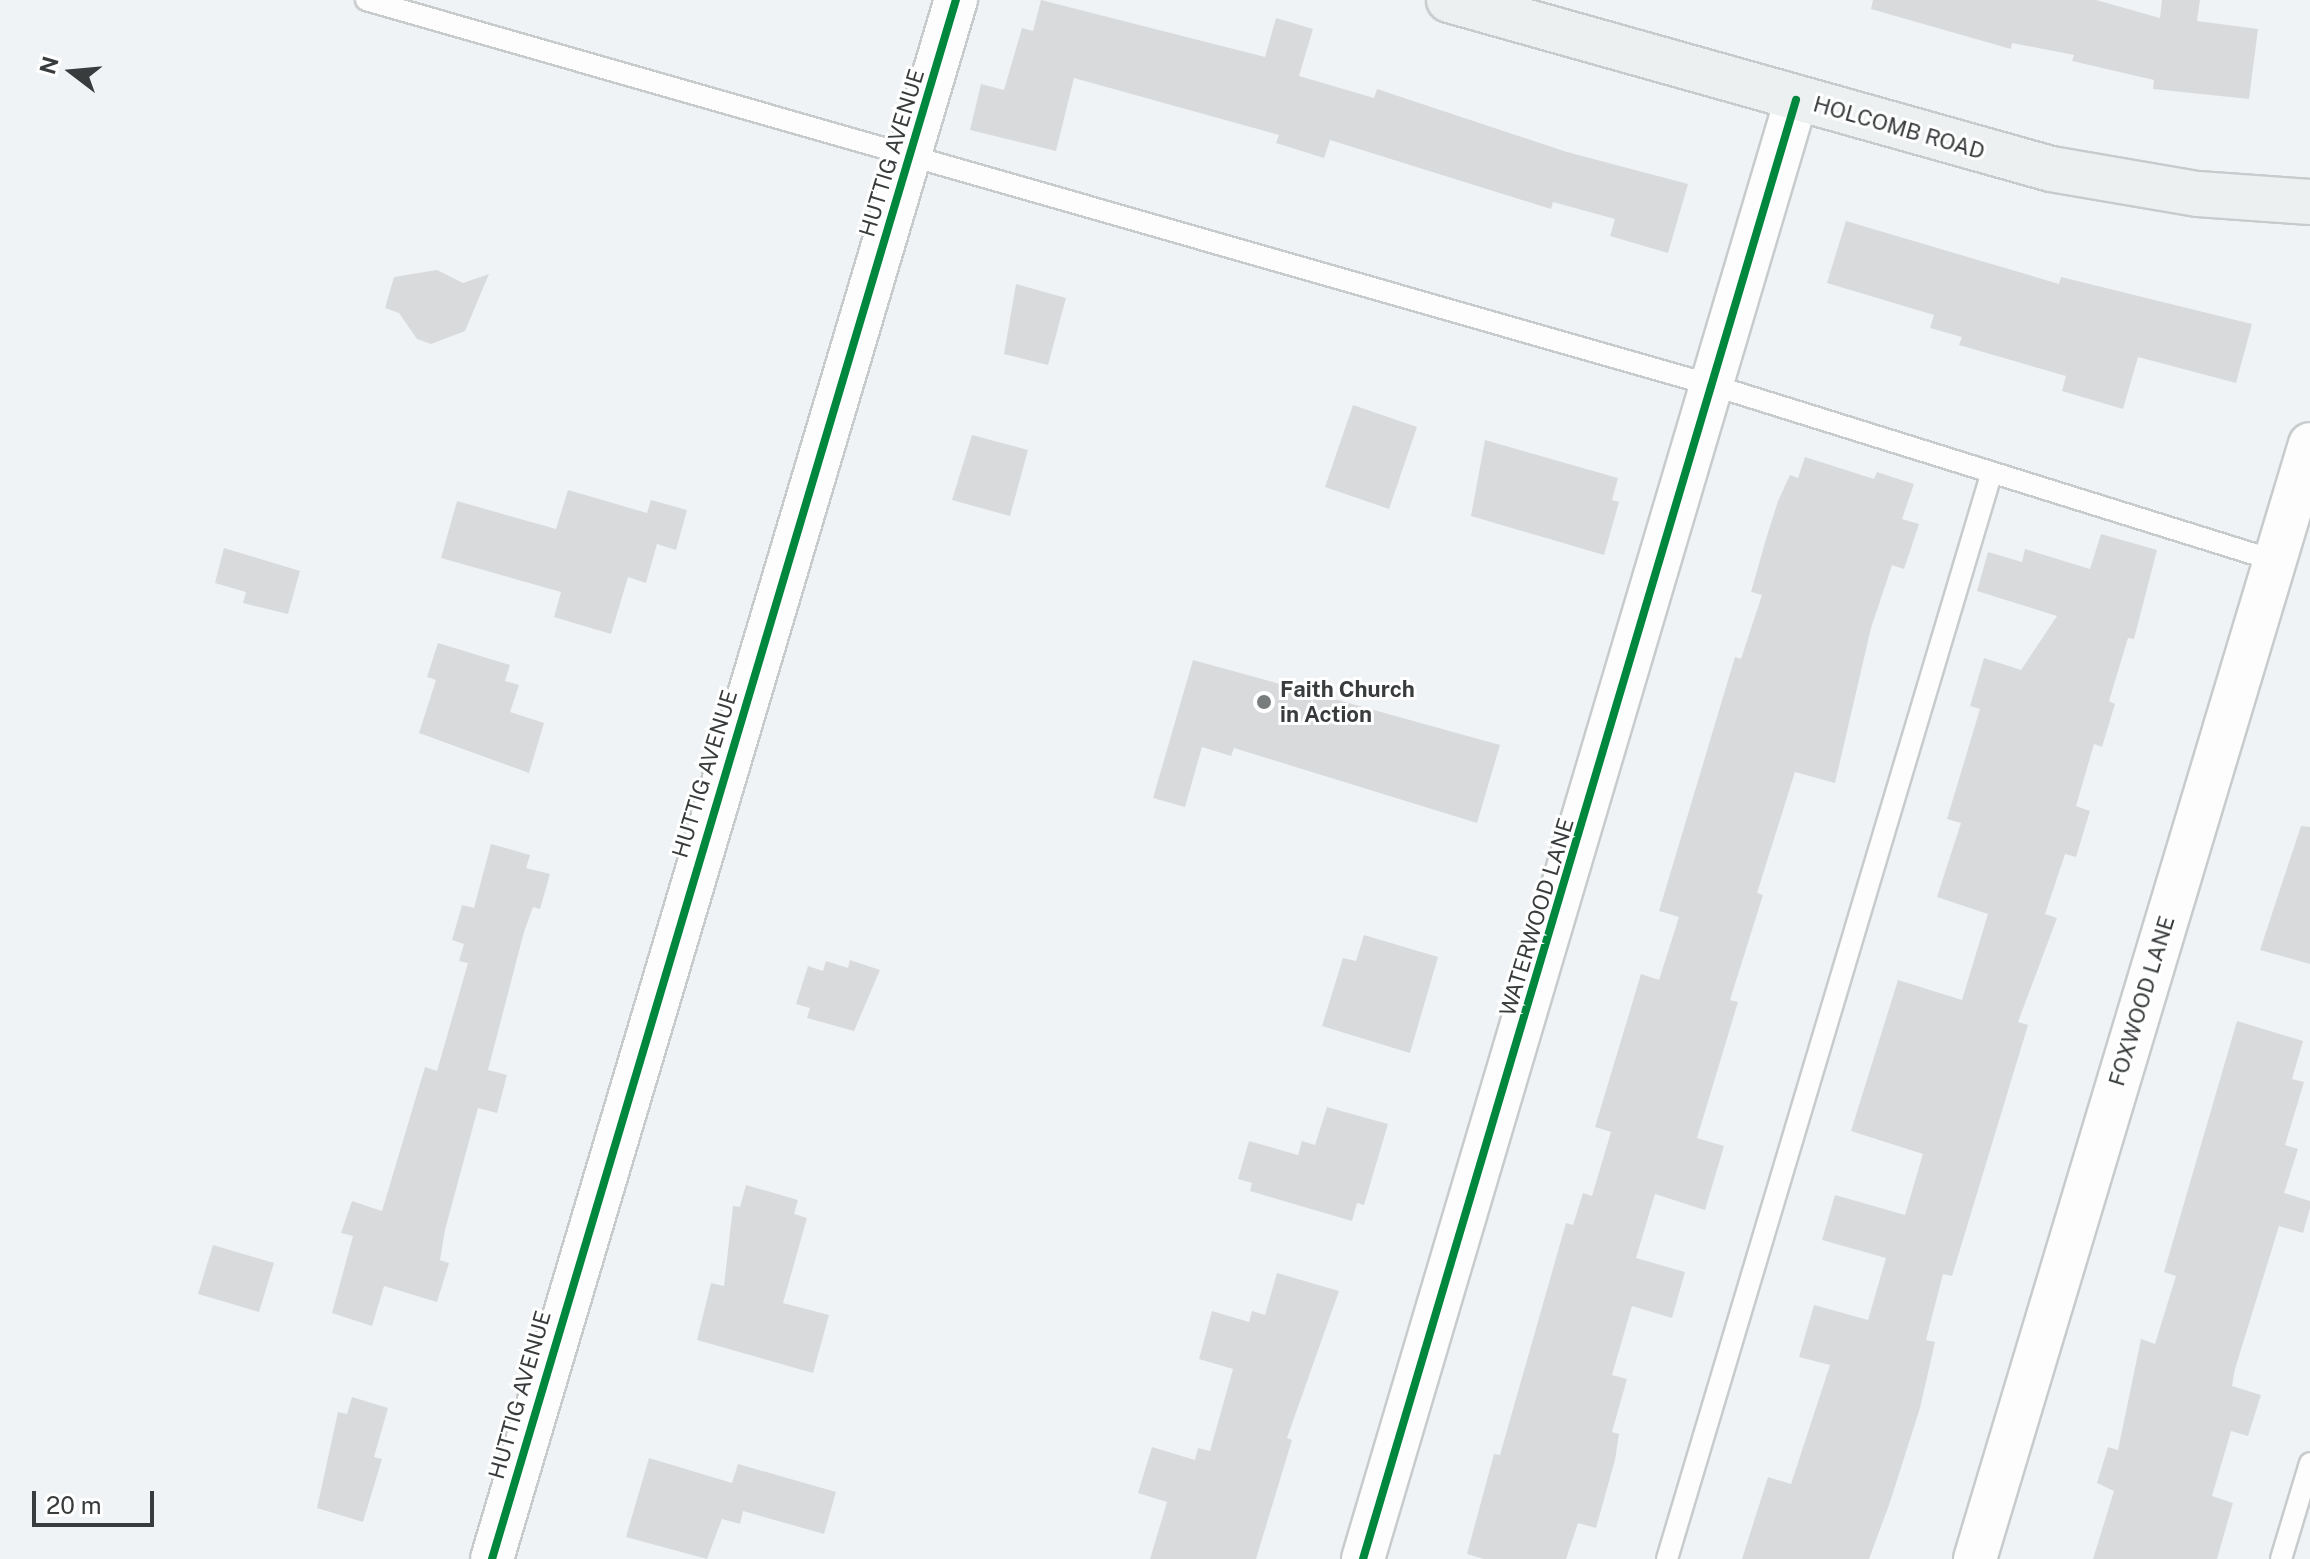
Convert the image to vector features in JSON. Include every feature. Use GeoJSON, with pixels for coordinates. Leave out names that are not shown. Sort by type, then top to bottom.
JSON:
{"type":"FeatureCollection","features":[{"type":"Feature","properties":{"kind":"street","name":"HUTTIG AVENUE"},"geometry":{"type":"LineString","coordinates":[[492,1559],[956,0]]}},
{"type":"Feature","properties":{"kind":"street","name":"HOLCOMB ROAD"},"geometry":{"type":"LineString","coordinates":[[1449,0],[1796,100],[2051,169],[2198,194],[2310,202]]}},
{"type":"Feature","properties":{"kind":"street","name":"WATERWOOD LANE"},"geometry":{"type":"LineString","coordinates":[[1363,1559],[1715,386],[1796,100]]}},
{"type":"Feature","properties":{"kind":"street","name":"FOXWOOD LANE"},"geometry":{"type":"LineString","coordinates":[[1975,1559],[2310,444]]}},
{"type":"Feature","properties":{"kind":"lane"},"geometry":{"type":"LineString","coordinates":[[366,0],[910,159],[1715,386],[1991,475],[2273,560]]}},
{"type":"Feature","properties":{"kind":"lane"},"geometry":{"type":"LineString","coordinates":[[1667,1559],[1991,475]]}},
{"type":"Feature","properties":{"kind":"lane"},"geometry":{"type":"LineString","coordinates":[[2281,1559],[2310,1463]]}},
{"type":"Feature","properties":{"kind":"building"},"geometry":{"type":"Polygon","coordinates":[[[1041,0],[1265,57],[1276,18],[1313,29],[1299,76],[1374,98],[1377,89],[1567,152],[1688,184],[1668,253],[1610,236],[1615,219],[1553,202],[1551,209],[1330,140],[1324,158],[1276,143],[1279,135],[1074,78],[1056,151],[970,130],[981,84],[1004,90],[1022,28],[1033,31],[1041,0]]]}},
{"type":"Feature","properties":{"kind":"building"},"geometry":{"type":"Polygon","coordinates":[[[1873,0],[2096,0],[2160,18],[2162,0],[2200,0],[2197,21],[2258,29],[2249,99],[2153,89],[2154,80],[2072,61],[2074,55],[2012,43],[2011,49],[1871,9],[1873,0]]]}},
{"type":"Feature","properties":{"kind":"building"},"geometry":{"type":"Polygon","coordinates":[[[1846,221],[2059,284],[2061,277],[2252,324],[2236,383],[2138,357],[2123,409],[2062,391],[2066,376],[1959,345],[1962,337],[1930,328],[1934,315],[1827,283],[1846,221]]]}},
{"type":"Feature","properties":{"kind":"building"},"geometry":{"type":"Polygon","coordinates":[[[437,270],[463,283],[489,274],[465,331],[431,344],[417,339],[399,313],[385,308],[394,277],[437,270]]]}},
{"type":"Feature","properties":{"kind":"building"},"geometry":{"type":"Polygon","coordinates":[[[1016,284],[1066,298],[1048,365],[1004,354],[1016,284]]]}},
{"type":"Feature","properties":{"kind":"building"},"geometry":{"type":"Polygon","coordinates":[[[1353,405],[1417,427],[1389,509],[1325,487],[1353,405]]]}},
{"type":"Feature","properties":{"kind":"building"},"geometry":{"type":"Polygon","coordinates":[[[972,435],[1028,450],[1010,516],[952,500],[972,435]]]}},
{"type":"Feature","properties":{"kind":"building"},"geometry":{"type":"Polygon","coordinates":[[[1485,440],[1618,478],[1612,500],[1619,502],[1604,555],[1471,516],[1485,440]]]}},
{"type":"Feature","properties":{"kind":"building"},"geometry":{"type":"Polygon","coordinates":[[[1805,457],[1874,479],[1877,472],[1914,484],[1902,519],[1919,524],[1904,569],[1892,565],[1871,628],[1835,783],[1795,772],[1757,893],[1763,895],[1730,1000],[1738,1002],[1697,1138],[1724,1146],[1705,1210],[1655,1194],[1636,1258],[1685,1272],[1672,1318],[1632,1306],[1612,1375],[1627,1379],[1612,1432],[1619,1434],[1615,1460],[1596,1528],[1578,1523],[1566,1559],[1484,1559],[1467,1554],[1494,1454],[1500,1455],[1566,1223],[1573,1225],[1583,1193],[1592,1196],[1611,1132],[1595,1127],[1641,974],[1659,980],[1679,917],[1659,911],[1735,657],[1741,659],[1762,595],[1751,592],[1778,501],[1790,475],[1798,478],[1805,457]]]}},
{"type":"Feature","properties":{"kind":"building"},"geometry":{"type":"Polygon","coordinates":[[[568,490],[647,513],[651,500],[687,510],[676,550],[657,544],[646,583],[628,577],[611,634],[554,617],[561,592],[441,558],[457,501],[556,529],[568,490]]]}},
{"type":"Feature","properties":{"kind":"building"},"geometry":{"type":"Polygon","coordinates":[[[2101,534],[2157,550],[2134,639],[2128,638],[2109,701],[2115,704],[2102,747],[2094,744],[2076,806],[2090,811],[2076,857],[2065,854],[2045,914],[2057,918],[2018,1022],[2028,1025],[1952,1276],[1943,1274],[1926,1340],[1935,1342],[1920,1408],[1890,1502],[1869,1559],[1742,1559],[1768,1477],[1791,1484],[1830,1365],[1799,1357],[1814,1305],[1868,1320],[1886,1258],[1822,1240],[1835,1195],[1905,1215],[1923,1154],[1851,1131],[1898,980],[1962,1000],[1988,914],[1937,897],[1961,823],[1947,819],[1980,709],[1970,706],[1984,658],[2021,670],[2057,616],[1977,591],[1988,552],[2022,562],[2025,549],[2090,569],[2101,534]]]}},
{"type":"Feature","properties":{"kind":"building"},"geometry":{"type":"Polygon","coordinates":[[[224,548],[300,571],[288,614],[243,603],[246,592],[215,583],[224,548]]]}},
{"type":"Feature","properties":{"kind":"building"},"geometry":{"type":"Polygon","coordinates":[[[438,643],[510,665],[505,681],[519,685],[510,712],[544,723],[529,773],[419,733],[436,680],[427,677],[438,643]]]}},
{"type":"Feature","properties":{"kind":"building","name":"Faith Church in Action"},"geometry":{"type":"Polygon","coordinates":[[[1193,660],[1500,745],[1477,823],[1234,748],[1231,756],[1202,747],[1185,807],[1153,798],[1193,660]]]}},
{"type":"Feature","properties":{"kind":"building"},"geometry":{"type":"Polygon","coordinates":[[[2301,826],[2310,827],[2310,964],[2260,950],[2301,826]]]}},
{"type":"Feature","properties":{"kind":"building"},"geometry":{"type":"Polygon","coordinates":[[[491,844],[530,855],[526,868],[550,874],[540,909],[533,907],[524,932],[488,1070],[507,1075],[497,1113],[478,1108],[445,1230],[440,1260],[449,1263],[437,1302],[384,1286],[372,1326],[332,1313],[353,1236],[341,1233],[352,1201],[382,1211],[425,1067],[437,1071],[468,963],[459,961],[464,944],[452,940],[462,905],[474,908],[491,844]]]}},
{"type":"Feature","properties":{"kind":"building"},"geometry":{"type":"Polygon","coordinates":[[[1364,935],[1438,957],[1410,1053],[1322,1026],[1343,958],[1356,961],[1364,935]]]}},
{"type":"Feature","properties":{"kind":"building"},"geometry":{"type":"Polygon","coordinates":[[[850,960],[880,970],[854,1031],[807,1018],[810,1008],[796,1004],[808,966],[823,971],[826,961],[848,968],[850,960]]]}},
{"type":"Feature","properties":{"kind":"building"},"geometry":{"type":"Polygon","coordinates":[[[2237,1021],[2303,1041],[2292,1079],[2304,1082],[2285,1145],[2298,1149],[2284,1193],[2310,1201],[2310,1208],[2303,1233],[2279,1226],[2235,1369],[2232,1386],[2261,1395],[2248,1436],[2231,1431],[2212,1496],[2233,1503],[2217,1559],[2093,1559],[2114,1491],[2097,1483],[2108,1447],[2118,1450],[2141,1339],[2155,1344],[2176,1276],[2164,1272],[2237,1021]]]}},
{"type":"Feature","properties":{"kind":"building"},"geometry":{"type":"Polygon","coordinates":[[[1327,1107],[1388,1124],[1364,1205],[1357,1203],[1352,1221],[1250,1191],[1252,1183],[1238,1179],[1249,1141],[1298,1155],[1302,1141],[1315,1145],[1327,1107]]]}},
{"type":"Feature","properties":{"kind":"building"},"geometry":{"type":"Polygon","coordinates":[[[746,1185],[798,1200],[794,1214],[807,1218],[783,1303],[829,1315],[813,1373],[697,1340],[711,1283],[724,1286],[733,1206],[740,1207],[746,1185]]]}},
{"type":"Feature","properties":{"kind":"building"},"geometry":{"type":"Polygon","coordinates":[[[213,1245],[274,1263],[259,1312],[198,1294],[213,1245]]]}},
{"type":"Feature","properties":{"kind":"building"},"geometry":{"type":"Polygon","coordinates":[[[1277,1273],[1339,1291],[1287,1438],[1292,1440],[1256,1559],[1150,1559],[1167,1502],[1138,1493],[1152,1447],[1195,1460],[1198,1448],[1210,1451],[1233,1369],[1199,1359],[1212,1311],[1249,1322],[1252,1311],[1265,1315],[1277,1273]]]}},
{"type":"Feature","properties":{"kind":"building"},"geometry":{"type":"Polygon","coordinates":[[[352,1397],[388,1408],[374,1457],[382,1459],[363,1522],[317,1508],[338,1412],[347,1414],[352,1397]]]}},
{"type":"Feature","properties":{"kind":"building"},"geometry":{"type":"Polygon","coordinates":[[[649,1458],[732,1483],[738,1464],[836,1492],[824,1534],[743,1511],[740,1524],[722,1519],[707,1559],[626,1537],[649,1458]]]}},
{"type":"Feature","properties":{"kind":"cycle path"},"geometry":{"type":"LineString","coordinates":[[492,1559],[956,0]]}},
{"type":"Feature","properties":{"kind":"cycle path"},"geometry":{"type":"LineString","coordinates":[[1363,1559],[1796,100]]}},
{"type":"Feature","properties":{"kind":"place","name":"Faith Church in Action"},"geometry":{"type":"Point","coordinates":[1264,702]}}]}
